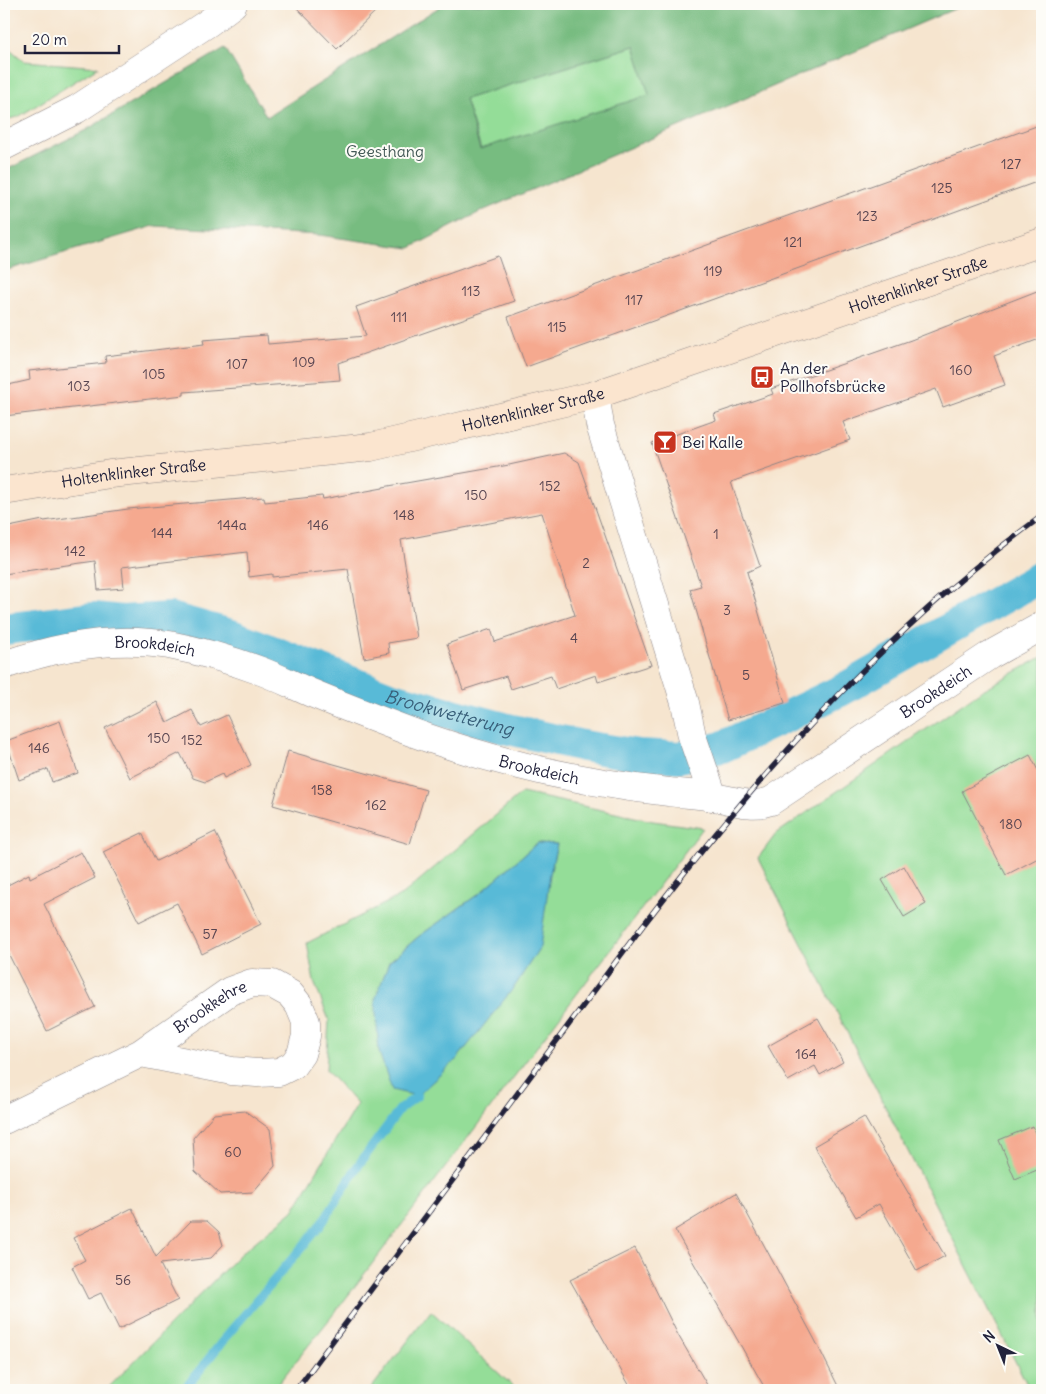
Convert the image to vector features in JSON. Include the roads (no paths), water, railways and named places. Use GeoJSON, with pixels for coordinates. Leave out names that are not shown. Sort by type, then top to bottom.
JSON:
{"type":"FeatureCollection","features":[{"type":"Feature","properties":{"kind":"main road","name":"Holtenklinker Straße"},"geometry":{"type":"LineString","coordinates":[[4,491],[110,474],[371,447],[595,395],[1042,242]]}},
{"type":"Feature","properties":{"kind":"street"},"geometry":{"type":"LineString","coordinates":[[4,146],[77,109],[208,23],[233,4]]}},
{"type":"Feature","properties":{"kind":"street"},"geometry":{"type":"LineString","coordinates":[[595,395],[600,425],[685,703],[692,736],[713,797]]}},
{"type":"Feature","properties":{"kind":"street","name":"Brookdeich"},"geometry":{"type":"LineString","coordinates":[[4,665],[65,648],[98,643],[168,645],[224,658],[262,671],[308,692],[428,738],[526,768],[572,778],[656,791],[713,797],[740,804],[762,804],[771,801],[990,655],[1042,626]]}},
{"type":"Feature","properties":{"kind":"street","name":"Brookkehre"},"geometry":{"type":"LineString","coordinates":[[4,1120],[141,1053],[230,991],[252,983],[272,984],[290,994],[300,1005],[306,1022],[306,1036],[301,1054],[293,1065],[279,1072],[257,1074],[232,1071],[141,1053]]}},
{"type":"Feature","properties":{"kind":"water"},"geometry":{"type":"Polygon","coordinates":[[[537,843],[557,844],[550,874],[540,947],[515,986],[457,1059],[417,1096],[392,1090],[379,1052],[375,1000],[389,962],[418,937],[480,893],[537,843]]]}},
{"type":"Feature","properties":{"kind":"waterway","name":"Brookwetterung"},"geometry":{"type":"LineString","coordinates":[[4,629],[94,618],[122,621],[170,618],[231,635],[389,697],[504,728],[583,746],[638,755],[680,757],[722,747],[840,691],[1042,576]]}},
{"type":"Feature","properties":{"kind":"waterway"},"geometry":{"type":"LineString","coordinates":[[184,1390],[229,1333],[321,1225],[357,1167],[400,1109],[417,1096]]}},
{"type":"Feature","properties":{"kind":"railway"},"geometry":{"type":"LineString","coordinates":[[296,1390],[641,928],[731,815],[827,707],[877,656],[985,560],[1042,516]]}},
{"type":"Feature","properties":{"kind":"place","name":"An der Pollhofsbrücke"},"geometry":{"type":"Point","coordinates":[762,377]}},
{"type":"Feature","properties":{"kind":"place","name":"Bei Kalle"},"geometry":{"type":"Point","coordinates":[665,442]}},
{"type":"Feature","properties":{"kind":"park label","name":"Geesthang"},"geometry":{"type":"Point","coordinates":[385,151]}}]}
